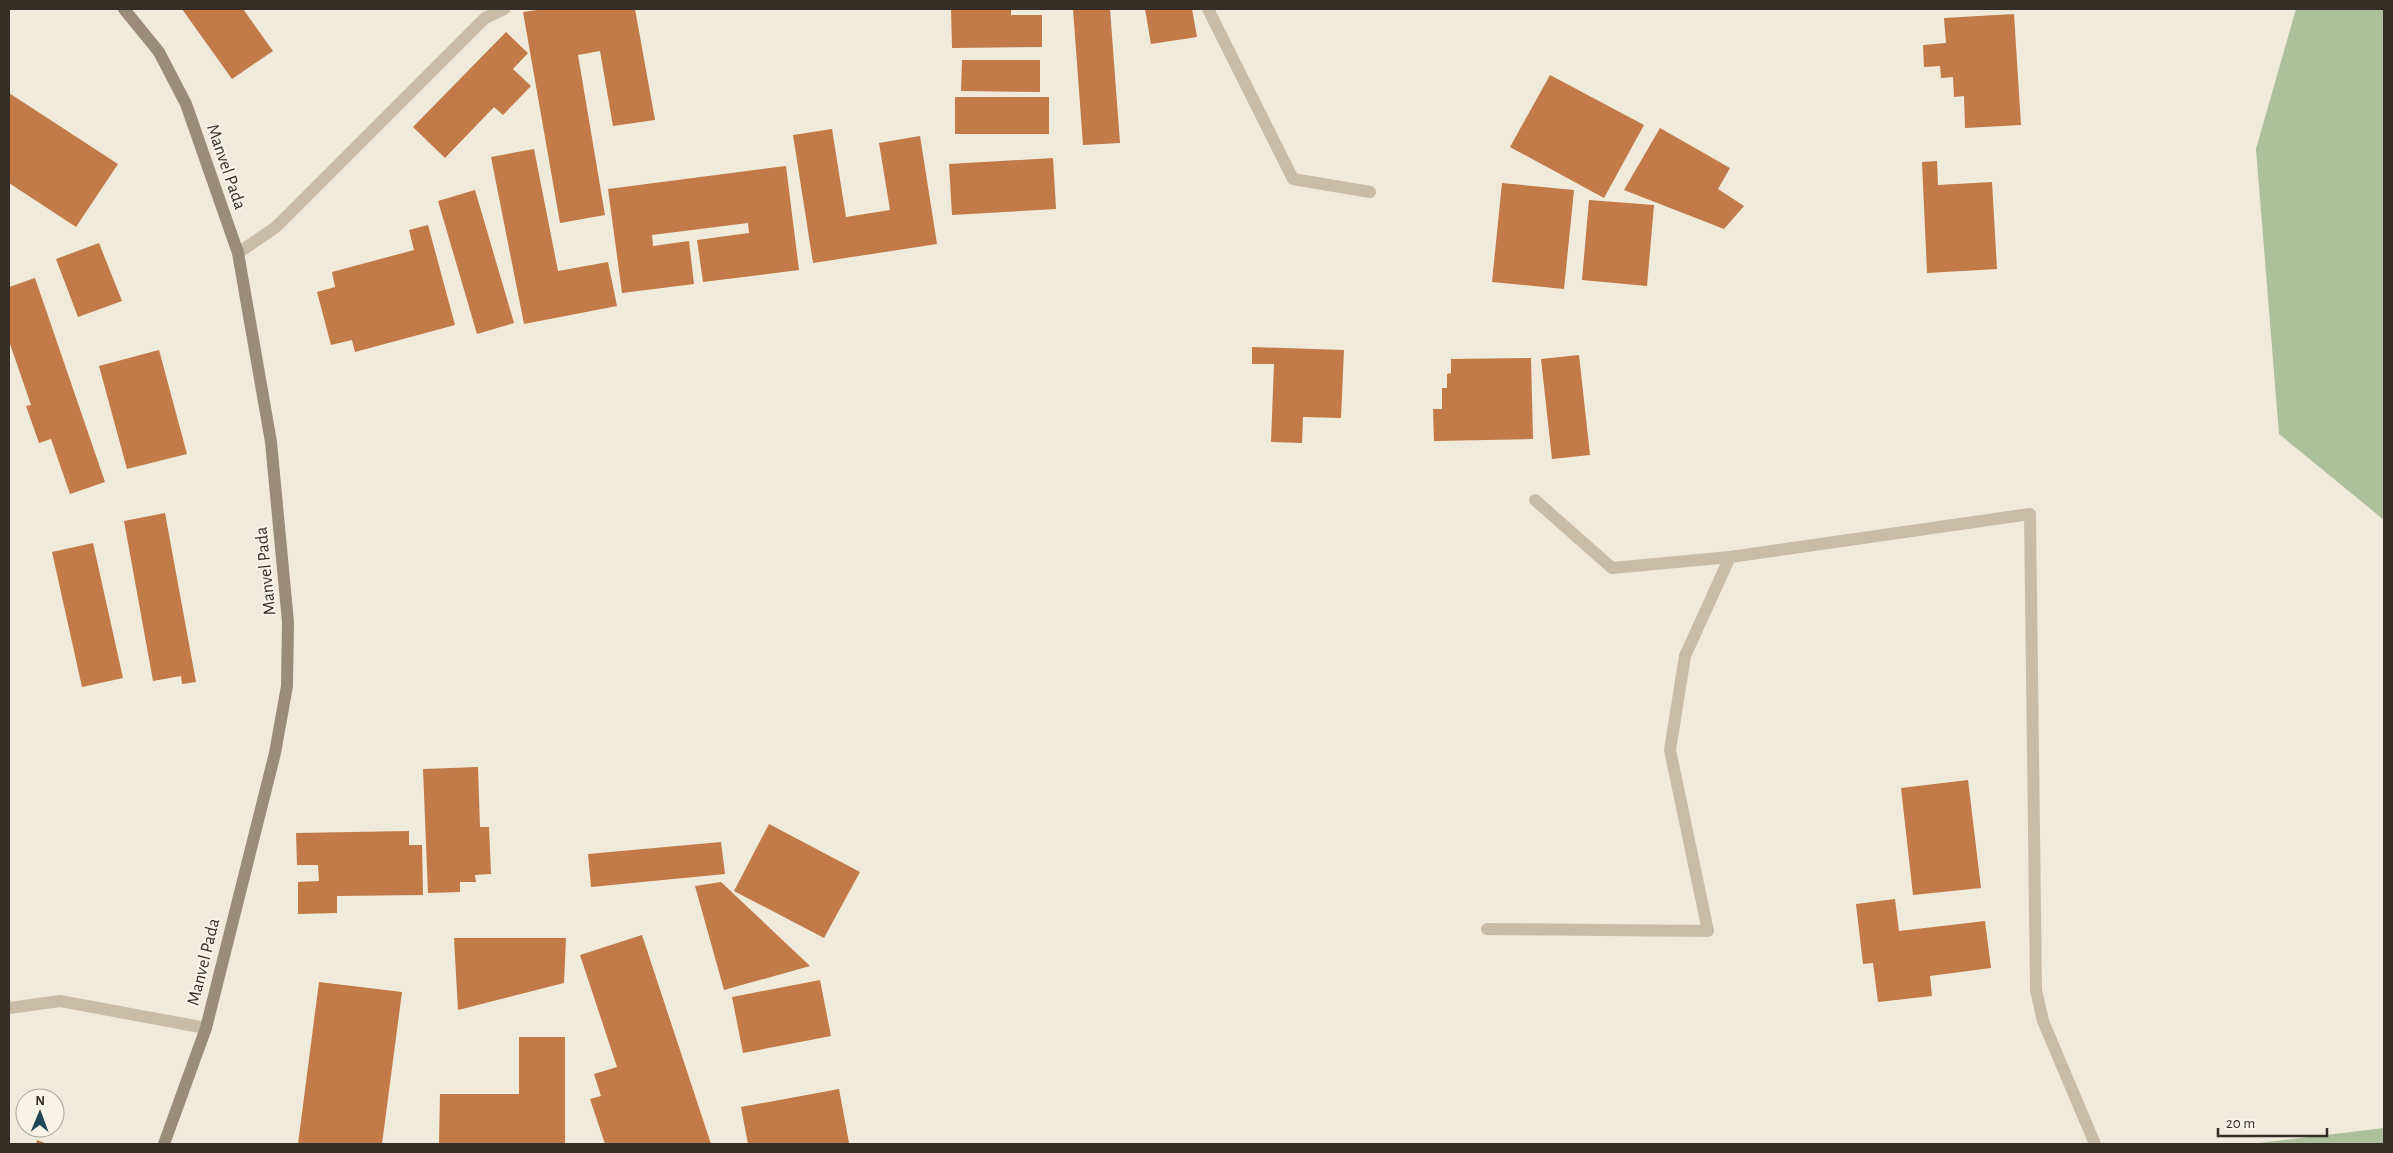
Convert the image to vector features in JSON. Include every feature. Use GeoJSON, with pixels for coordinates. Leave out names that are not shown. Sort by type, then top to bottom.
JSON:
{"type":"FeatureCollection","features":[{"type":"Feature","properties":{"kind":"main road","name":"Manvel Pada"},"geometry":{"type":"LineString","coordinates":[[124,9],[159,52],[186,104],[238,253],[270,442],[288,622],[287,686],[275,753],[206,1028],[164,1144]]}},
{"type":"Feature","properties":{"kind":"street"},"geometry":{"type":"LineString","coordinates":[[238,253],[276,227],[485,18],[504,9]]}},
{"type":"Feature","properties":{"kind":"street"},"geometry":{"type":"LineString","coordinates":[[1208,9],[1293,179],[1370,192]]}},
{"type":"Feature","properties":{"kind":"street"},"geometry":{"type":"LineString","coordinates":[[1535,500],[1612,568],[1730,557],[2030,514],[2036,990],[2043,1021],[2095,1144]]}},
{"type":"Feature","properties":{"kind":"street"},"geometry":{"type":"LineString","coordinates":[[1487,929],[1708,931],[1670,750],[1685,656],[1730,557]]}},
{"type":"Feature","properties":{"kind":"street"},"geometry":{"type":"LineString","coordinates":[[9,1008],[60,1001],[206,1028]]}},
{"type":"Feature","properties":{"kind":"green space"},"geometry":{"type":"Polygon","coordinates":[[[2296,9],[2384,9],[2384,520],[2279,434],[2256,149],[2296,9]]]}},
{"type":"Feature","properties":{"kind":"green space"},"geometry":{"type":"Polygon","coordinates":[[[2384,1128],[2384,1144],[2250,1144],[2384,1128]]]}},
{"type":"Feature","properties":{"kind":"building"},"geometry":{"type":"Polygon","coordinates":[[[182,9],[243,9],[273,51],[232,79],[182,9]]]}},
{"type":"Feature","properties":{"kind":"building"},"geometry":{"type":"Polygon","coordinates":[[[544,9],[635,9],[655,120],[613,126],[600,51],[578,55],[605,215],[560,223],[523,12],[544,9]]]}},
{"type":"Feature","properties":{"kind":"building"},"geometry":{"type":"Polygon","coordinates":[[[951,9],[1011,9],[1011,15],[1042,15],[1042,47],[952,48],[951,9]]]}},
{"type":"Feature","properties":{"kind":"building"},"geometry":{"type":"Polygon","coordinates":[[[1073,9],[1110,9],[1120,143],[1083,145],[1073,9]]]}},
{"type":"Feature","properties":{"kind":"building"},"geometry":{"type":"Polygon","coordinates":[[[1145,9],[1192,9],[1197,37],[1151,44],[1145,9]]]}},
{"type":"Feature","properties":{"kind":"building"},"geometry":{"type":"Polygon","coordinates":[[[2014,14],[2021,125],[1965,128],[1964,96],[1954,97],[1953,77],[1941,78],[1940,66],[1924,67],[1923,45],[1946,43],[1944,18],[2014,14]]]}},
{"type":"Feature","properties":{"kind":"building"},"geometry":{"type":"Polygon","coordinates":[[[506,32],[528,53],[513,69],[531,86],[503,115],[494,107],[445,158],[413,127],[506,32]]]}},
{"type":"Feature","properties":{"kind":"building"},"geometry":{"type":"Polygon","coordinates":[[[962,60],[1040,60],[1040,92],[961,91],[962,60]]]}},
{"type":"Feature","properties":{"kind":"building"},"geometry":{"type":"Polygon","coordinates":[[[1550,75],[1644,125],[1604,198],[1510,147],[1550,75]]]}},
{"type":"Feature","properties":{"kind":"building"},"geometry":{"type":"Polygon","coordinates":[[[9,93],[118,164],[76,227],[9,183],[9,93]]]}},
{"type":"Feature","properties":{"kind":"building"},"geometry":{"type":"Polygon","coordinates":[[[955,97],[1049,97],[1049,134],[955,134],[955,97]]]}},
{"type":"Feature","properties":{"kind":"building"},"geometry":{"type":"Polygon","coordinates":[[[1660,128],[1730,168],[1718,189],[1744,206],[1724,229],[1624,190],[1660,128]]]}},
{"type":"Feature","properties":{"kind":"building"},"geometry":{"type":"Polygon","coordinates":[[[832,129],[846,217],[890,210],[879,143],[920,136],[937,244],[813,263],[793,135],[832,129]]]}},
{"type":"Feature","properties":{"kind":"building"},"geometry":{"type":"Polygon","coordinates":[[[534,149],[558,271],[608,262],[617,306],[524,324],[491,157],[534,149]]]}},
{"type":"Feature","properties":{"kind":"building"},"geometry":{"type":"Polygon","coordinates":[[[1053,158],[1056,209],[952,215],[949,164],[1053,158]]]}},
{"type":"Feature","properties":{"kind":"building"},"geometry":{"type":"Polygon","coordinates":[[[1937,161],[1938,185],[1992,182],[1997,269],[1927,273],[1922,162],[1937,161]]]}},
{"type":"Feature","properties":{"kind":"building"},"geometry":{"type":"Polygon","coordinates":[[[786,166],[799,270],[703,282],[697,240],[749,233],[748,223],[652,235],[653,246],[689,241],[694,284],[622,293],[608,189],[786,166]]]}},
{"type":"Feature","properties":{"kind":"building"},"geometry":{"type":"Polygon","coordinates":[[[1502,183],[1574,190],[1564,289],[1492,282],[1502,183]]]}},
{"type":"Feature","properties":{"kind":"building"},"geometry":{"type":"Polygon","coordinates":[[[475,190],[514,323],[477,334],[438,201],[475,190]]]}},
{"type":"Feature","properties":{"kind":"building"},"geometry":{"type":"Polygon","coordinates":[[[1589,200],[1654,205],[1647,286],[1582,280],[1589,200]]]}},
{"type":"Feature","properties":{"kind":"building"},"geometry":{"type":"Polygon","coordinates":[[[428,225],[455,325],[355,352],[352,340],[331,345],[317,292],[335,287],[332,272],[414,250],[409,230],[428,225]]]}},
{"type":"Feature","properties":{"kind":"building"},"geometry":{"type":"Polygon","coordinates":[[[99,243],[122,301],[78,317],[56,259],[99,243]]]}},
{"type":"Feature","properties":{"kind":"building"},"geometry":{"type":"Polygon","coordinates":[[[35,278],[105,482],[70,494],[51,439],[39,443],[26,406],[31,405],[9,341],[9,287],[35,278]]]}},
{"type":"Feature","properties":{"kind":"building"},"geometry":{"type":"Polygon","coordinates":[[[1252,347],[1344,350],[1341,418],[1303,417],[1302,443],[1271,442],[1274,364],[1252,364],[1252,347]]]}},
{"type":"Feature","properties":{"kind":"building"},"geometry":{"type":"Polygon","coordinates":[[[159,350],[187,454],[127,469],[99,366],[159,350]]]}},
{"type":"Feature","properties":{"kind":"building"},"geometry":{"type":"Polygon","coordinates":[[[1579,355],[1590,455],[1552,459],[1541,359],[1579,355]]]}},
{"type":"Feature","properties":{"kind":"building"},"geometry":{"type":"Polygon","coordinates":[[[1531,358],[1533,439],[1434,441],[1433,409],[1442,409],[1442,388],[1447,388],[1447,374],[1451,373],[1451,359],[1531,358]]]}},
{"type":"Feature","properties":{"kind":"building"},"geometry":{"type":"Polygon","coordinates":[[[165,513],[196,682],[182,684],[181,676],[153,681],[124,521],[165,513]]]}},
{"type":"Feature","properties":{"kind":"building"},"geometry":{"type":"Polygon","coordinates":[[[93,543],[123,678],[82,687],[52,552],[93,543]]]}},
{"type":"Feature","properties":{"kind":"building"},"geometry":{"type":"Polygon","coordinates":[[[478,767],[480,827],[489,827],[491,874],[475,875],[476,882],[460,882],[460,892],[428,893],[423,769],[478,767]]]}},
{"type":"Feature","properties":{"kind":"building"},"geometry":{"type":"Polygon","coordinates":[[[1968,780],[1981,888],[1913,895],[1901,788],[1968,780]]]}},
{"type":"Feature","properties":{"kind":"building"},"geometry":{"type":"Polygon","coordinates":[[[769,824],[860,872],[824,938],[734,891],[769,824]]]}},
{"type":"Feature","properties":{"kind":"building"},"geometry":{"type":"Polygon","coordinates":[[[409,831],[409,845],[422,845],[423,895],[337,896],[337,913],[298,914],[298,882],[319,881],[318,865],[297,865],[296,833],[409,831]]]}},
{"type":"Feature","properties":{"kind":"building"},"geometry":{"type":"Polygon","coordinates":[[[721,842],[725,874],[591,887],[588,854],[721,842]]]}},
{"type":"Feature","properties":{"kind":"building"},"geometry":{"type":"Polygon","coordinates":[[[721,882],[810,966],[724,990],[695,886],[721,882]]]}},
{"type":"Feature","properties":{"kind":"building"},"geometry":{"type":"Polygon","coordinates":[[[1895,899],[1899,931],[1985,921],[1991,968],[1930,976],[1932,996],[1878,1002],[1873,963],[1863,964],[1856,904],[1895,899]]]}},
{"type":"Feature","properties":{"kind":"building"},"geometry":{"type":"Polygon","coordinates":[[[642,935],[711,1144],[605,1144],[590,1099],[601,1096],[594,1074],[617,1067],[580,955],[642,935]]]}},
{"type":"Feature","properties":{"kind":"building"},"geometry":{"type":"Polygon","coordinates":[[[454,938],[566,938],[564,983],[458,1010],[454,938]]]}},
{"type":"Feature","properties":{"kind":"building"},"geometry":{"type":"Polygon","coordinates":[[[820,980],[831,1036],[743,1053],[732,997],[820,980]]]}},
{"type":"Feature","properties":{"kind":"building"},"geometry":{"type":"Polygon","coordinates":[[[319,982],[402,992],[382,1144],[298,1144],[319,982]]]}},
{"type":"Feature","properties":{"kind":"building"},"geometry":{"type":"Polygon","coordinates":[[[519,1037],[565,1037],[565,1143],[439,1143],[440,1094],[519,1094],[519,1037]]]}},
{"type":"Feature","properties":{"kind":"building"},"geometry":{"type":"Polygon","coordinates":[[[839,1089],[849,1143],[748,1144],[741,1107],[839,1089]]]}},
{"type":"Feature","properties":{"kind":"building"},"geometry":{"type":"Polygon","coordinates":[[[37,1140],[48,1144],[36,1144],[37,1140]]]}}]}
